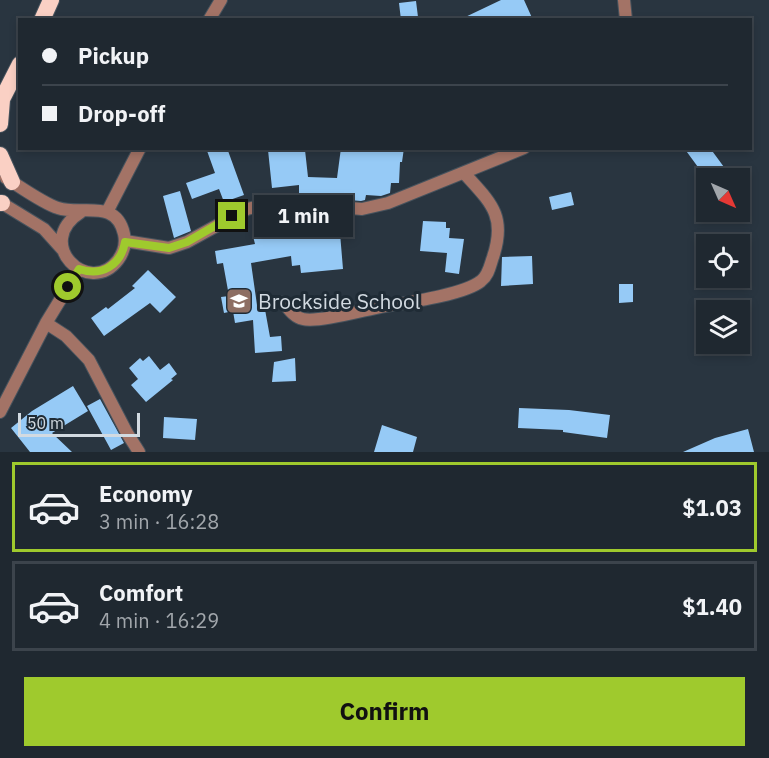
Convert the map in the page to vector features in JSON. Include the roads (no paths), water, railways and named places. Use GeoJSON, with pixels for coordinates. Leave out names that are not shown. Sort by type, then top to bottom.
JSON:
{"type":"FeatureCollection","features":[{"type":"Feature","properties":{"kind":"highway"},"geometry":{"type":"LineString","coordinates":[[43,18],[51,0]]}},
{"type":"Feature","properties":{"kind":"highway"},"geometry":{"type":"LineString","coordinates":[[0,124],[1,102],[18,68]]}},
{"type":"Feature","properties":{"kind":"highway"},"geometry":{"type":"LineString","coordinates":[[0,155],[6,178]]}},
{"type":"Feature","properties":{"kind":"street"},"geometry":{"type":"LineString","coordinates":[[210,18],[222,0]]}},
{"type":"Feature","properties":{"kind":"street"},"geometry":{"type":"LineString","coordinates":[[624,0],[626,18]]}},
{"type":"Feature","properties":{"kind":"street"},"geometry":{"type":"LineString","coordinates":[[107,212],[139,150]]}},
{"type":"Feature","properties":{"kind":"street"},"geometry":{"type":"LineString","coordinates":[[125,242],[169,248],[187,242],[247,209],[268,204],[303,204],[363,209],[388,203],[519,150]]}},
{"type":"Feature","properties":{"kind":"street"},"geometry":{"type":"LineString","coordinates":[[284,302],[288,310],[303,319],[326,318],[433,297],[481,281],[487,274],[497,244],[498,225],[495,211],[489,200],[464,173]]}},
{"type":"Feature","properties":{"kind":"street"},"geometry":{"type":"LineString","coordinates":[[6,178],[57,208],[81,212]]}},
{"type":"Feature","properties":{"kind":"street"},"geometry":{"type":"LineString","coordinates":[[1,202],[44,229],[66,257],[79,269],[88,272],[106,270],[119,258],[125,242],[120,224],[107,212],[90,209],[81,212],[67,223],[63,231],[62,249]]}},
{"type":"Feature","properties":{"kind":"street"},"geometry":{"type":"LineString","coordinates":[[0,412],[46,323],[79,269]]}},
{"type":"Feature","properties":{"kind":"street"},"geometry":{"type":"LineString","coordinates":[[46,323],[66,336],[89,360],[127,433],[140,452]]}},
{"type":"Feature","properties":{"kind":"place","name":"Brockside School"},"geometry":{"type":"Point","coordinates":[239,301]}}]}
